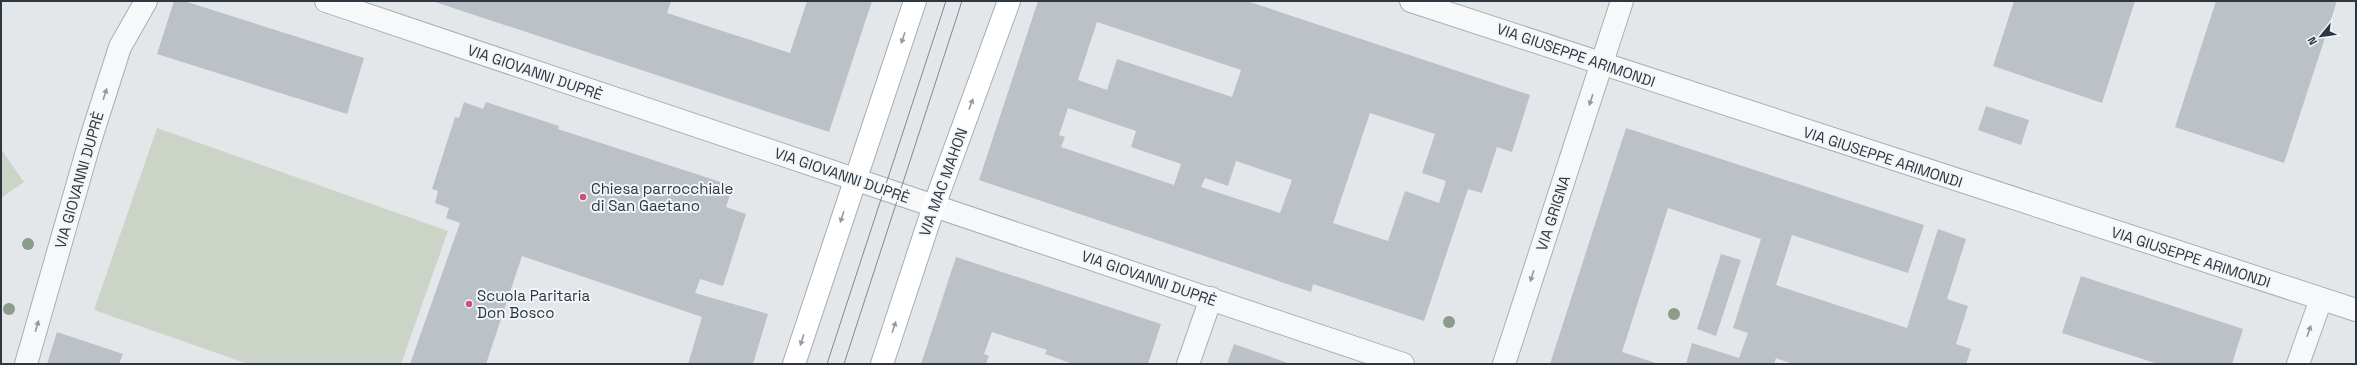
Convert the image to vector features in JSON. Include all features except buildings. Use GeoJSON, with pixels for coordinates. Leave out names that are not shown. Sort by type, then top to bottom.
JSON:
{"type":"FeatureCollection","features":[{"type":"Feature","properties":{"kind":"main road"},"geometry":{"type":"LineString","coordinates":[[794,364],[915,1]]}},
{"type":"Feature","properties":{"kind":"main road","name":"VIA MAC MAHON"},"geometry":{"type":"LineString","coordinates":[[882,364],[934,206],[1009,1]]}},
{"type":"Feature","properties":{"kind":"street","name":"VIA GIOVANNI DUPRÈ"},"geometry":{"type":"LineString","coordinates":[[26,364],[90,141],[120,47],[146,1]]}},
{"type":"Feature","properties":{"kind":"street","name":"VIA GIOVANNI DUPRÈ"},"geometry":{"type":"LineString","coordinates":[[326,1],[855,180],[1211,298],[1403,364]]}},
{"type":"Feature","properties":{"kind":"street","name":"VIA GIUSEPPE ARIMONDI"},"geometry":{"type":"LineString","coordinates":[[1411,1],[2356,310]]}},
{"type":"Feature","properties":{"kind":"street","name":"VIA GRIGNA"},"geometry":{"type":"LineString","coordinates":[[1504,364],[1622,1]]}},
{"type":"Feature","properties":{"kind":"street"},"geometry":{"type":"LineString","coordinates":[[1188,364],[1211,298]]}},
{"type":"Feature","properties":{"kind":"street"},"geometry":{"type":"LineString","coordinates":[[2298,364],[2321,299]]}},
{"type":"Feature","properties":{"kind":"green space"},"geometry":{"type":"Polygon","coordinates":[[[157,128],[448,231],[401,364],[248,364],[94,310],[157,128]]]}},
{"type":"Feature","properties":{"kind":"green space"},"geometry":{"type":"Polygon","coordinates":[[[1,149],[24,182],[1,198],[1,149]]]}},
{"type":"Feature","properties":{"kind":"tram line"},"geometry":{"type":"LineString","coordinates":[[827,364],[946,1]]}},
{"type":"Feature","properties":{"kind":"tram line"},"geometry":{"type":"LineString","coordinates":[[844,364],[962,1]]}},
{"type":"Feature","properties":{"kind":"place","name":"Chiesa parrocchiale di San Gaetano"},"geometry":{"type":"Point","coordinates":[583,197]}},
{"type":"Feature","properties":{"kind":"place","name":"Scuola Paritaria Don Bosco"},"geometry":{"type":"Point","coordinates":[469,304]}}]}
